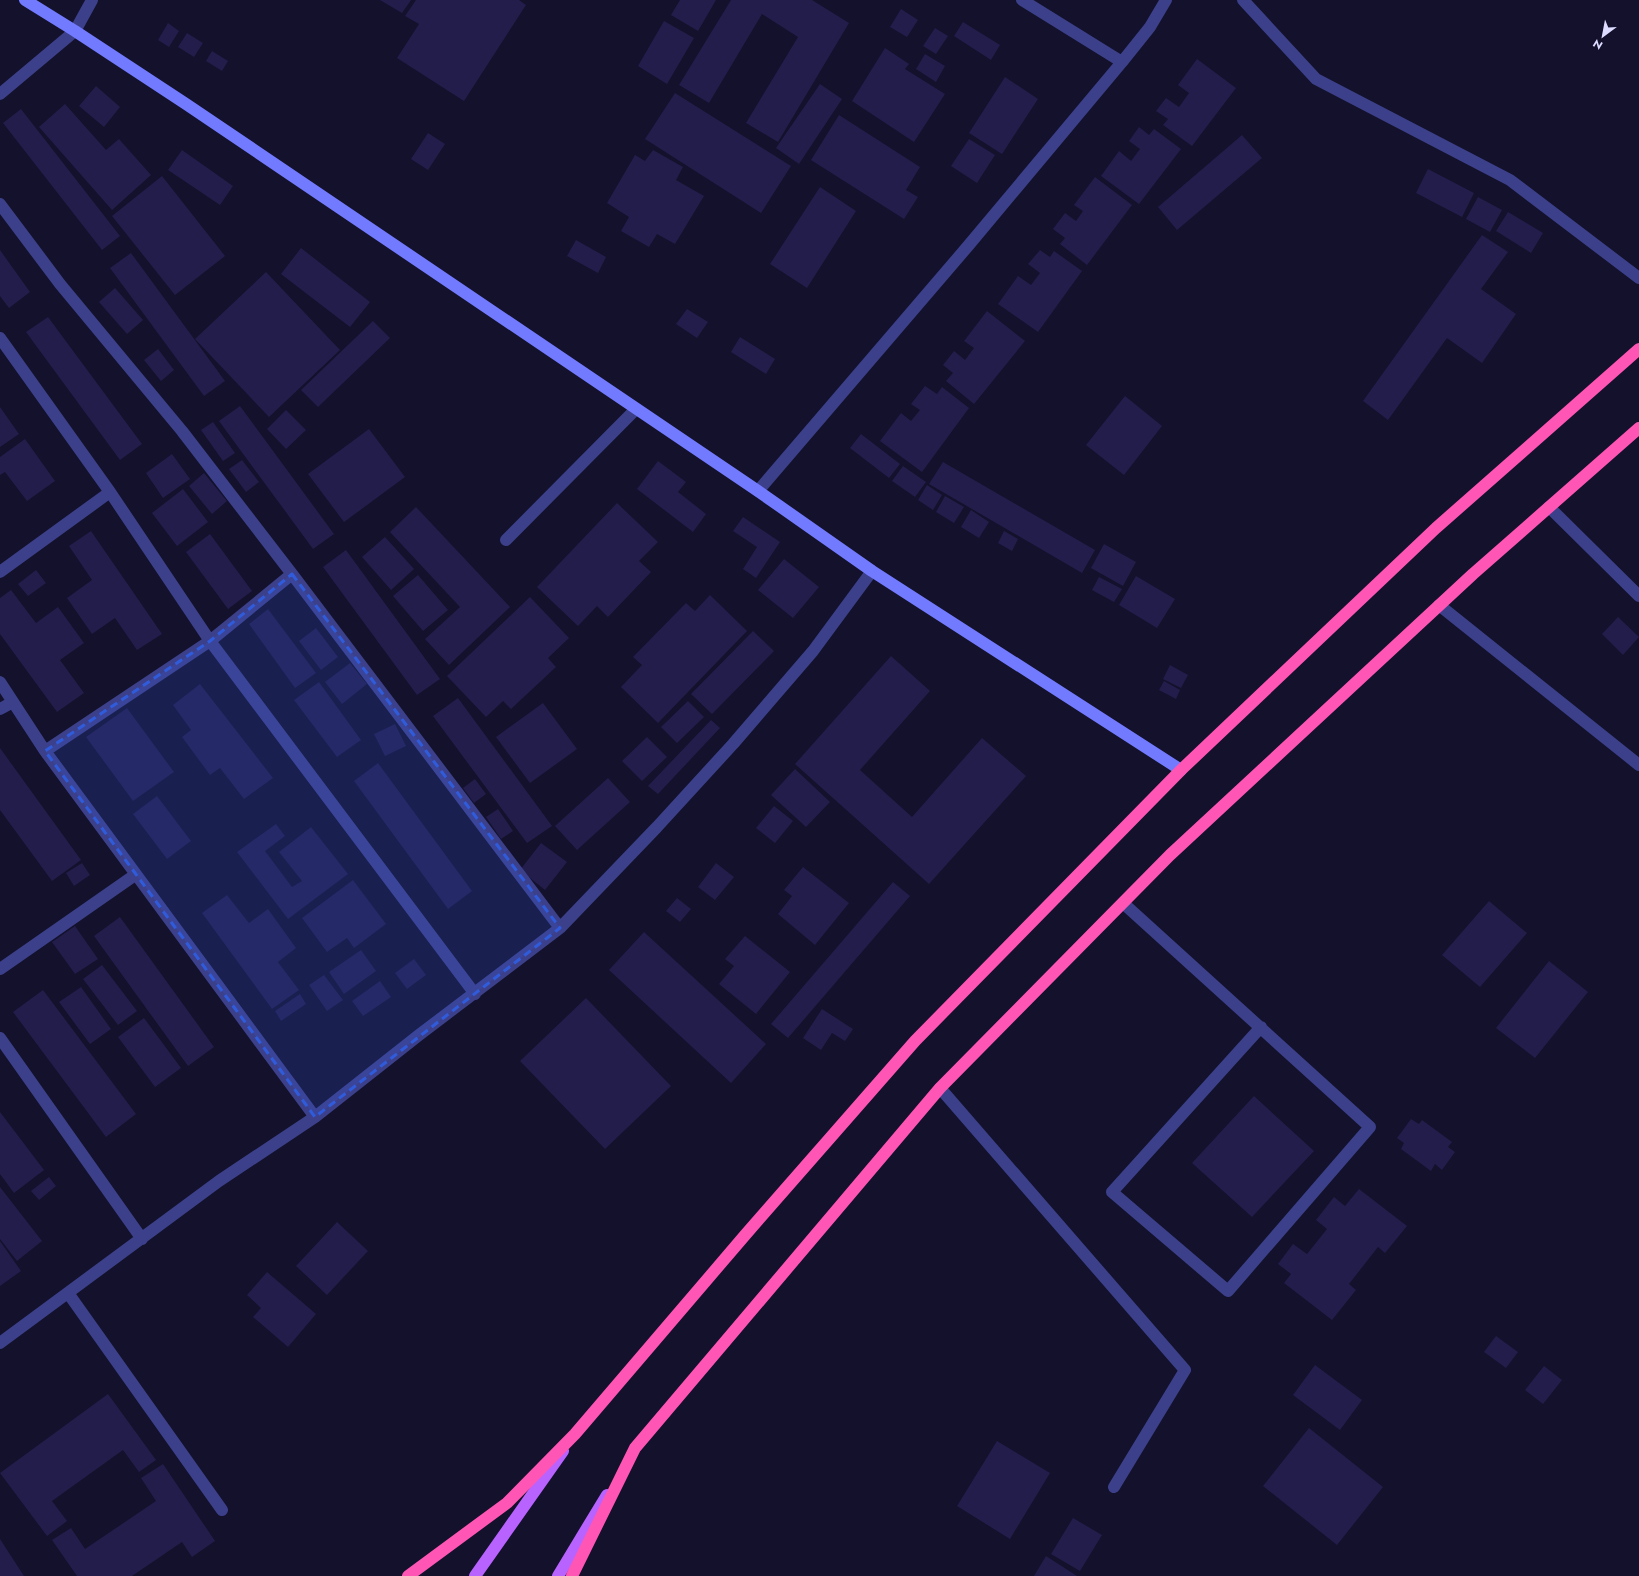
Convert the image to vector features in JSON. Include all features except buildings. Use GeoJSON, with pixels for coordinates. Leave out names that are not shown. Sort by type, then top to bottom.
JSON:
{"type":"FeatureCollection","features":[{"type":"Feature","properties":{"kind":"highway"},"geometry":{"type":"LineString","coordinates":[[408,1576],[507,1503],[575,1434],[746,1234],[915,1041],[1181,770],[1436,528],[1639,349]]}},
{"type":"Feature","properties":{"kind":"highway"},"geometry":{"type":"LineString","coordinates":[[572,1576],[635,1448],[940,1088],[1170,855],[1440,605],[1639,428]]}},
{"type":"Feature","properties":{"kind":"main road"},"geometry":{"type":"LineString","coordinates":[[475,1576],[575,1434]]}},
{"type":"Feature","properties":{"kind":"main road"},"geometry":{"type":"LineString","coordinates":[[558,1576],[635,1448]]}},
{"type":"Feature","properties":{"kind":"street"},"geometry":{"type":"LineString","coordinates":[[25,0],[75,31],[758,491],[872,571],[1181,770]]}},
{"type":"Feature","properties":{"kind":"street"},"geometry":{"type":"LineString","coordinates":[[0,94],[75,31],[92,0]]}},
{"type":"Feature","properties":{"kind":"street"},"geometry":{"type":"LineString","coordinates":[[1022,0],[1122,62]]}},
{"type":"Feature","properties":{"kind":"street"},"geometry":{"type":"LineString","coordinates":[[758,491],[968,246],[1122,62],[1150,27],[1166,0]]}},
{"type":"Feature","properties":{"kind":"street"},"geometry":{"type":"LineString","coordinates":[[1243,0],[1316,79],[1510,180],[1639,278]]}},
{"type":"Feature","properties":{"kind":"street"},"geometry":{"type":"LineString","coordinates":[[0,204],[60,284],[182,431],[560,928]]}},
{"type":"Feature","properties":{"kind":"street"},"geometry":{"type":"LineString","coordinates":[[0,338],[110,492],[210,640],[475,994]]}},
{"type":"Feature","properties":{"kind":"street"},"geometry":{"type":"LineString","coordinates":[[506,540],[636,409]]}},
{"type":"Feature","properties":{"kind":"street"},"geometry":{"type":"LineString","coordinates":[[0,572],[110,492]]}},
{"type":"Feature","properties":{"kind":"street"},"geometry":{"type":"LineString","coordinates":[[1549,507],[1639,596]]}},
{"type":"Feature","properties":{"kind":"street"},"geometry":{"type":"LineString","coordinates":[[0,1343],[219,1181],[315,1117],[419,1035],[560,928],[658,827],[733,744],[813,651],[872,571]]}},
{"type":"Feature","properties":{"kind":"street"},"geometry":{"type":"LineString","coordinates":[[45,751],[210,640],[292,574]]}},
{"type":"Feature","properties":{"kind":"street"},"geometry":{"type":"LineString","coordinates":[[1440,605],[1639,765]]}},
{"type":"Feature","properties":{"kind":"street"},"geometry":{"type":"LineString","coordinates":[[0,682],[45,751],[315,1117]]}},
{"type":"Feature","properties":{"kind":"street"},"geometry":{"type":"LineString","coordinates":[[0,709],[13,702]]}},
{"type":"Feature","properties":{"kind":"street"},"geometry":{"type":"LineString","coordinates":[[0,969],[135,875]]}},
{"type":"Feature","properties":{"kind":"street"},"geometry":{"type":"LineString","coordinates":[[1123,903],[1260,1027],[1370,1127],[1228,1291],[1112,1192],[1260,1027]]}},
{"type":"Feature","properties":{"kind":"street"},"geometry":{"type":"LineString","coordinates":[[0,1038],[142,1239]]}},
{"type":"Feature","properties":{"kind":"street"},"geometry":{"type":"LineString","coordinates":[[940,1088],[1185,1370],[1114,1487]]}},
{"type":"Feature","properties":{"kind":"street"},"geometry":{"type":"LineString","coordinates":[[68,1293],[222,1510]]}},
{"type":"Feature","properties":{"kind":"highlighted area"},"geometry":{"type":"Polygon","coordinates":[[[292,574],[560,928],[315,1117],[45,751],[210,641],[292,574]]]}}]}
